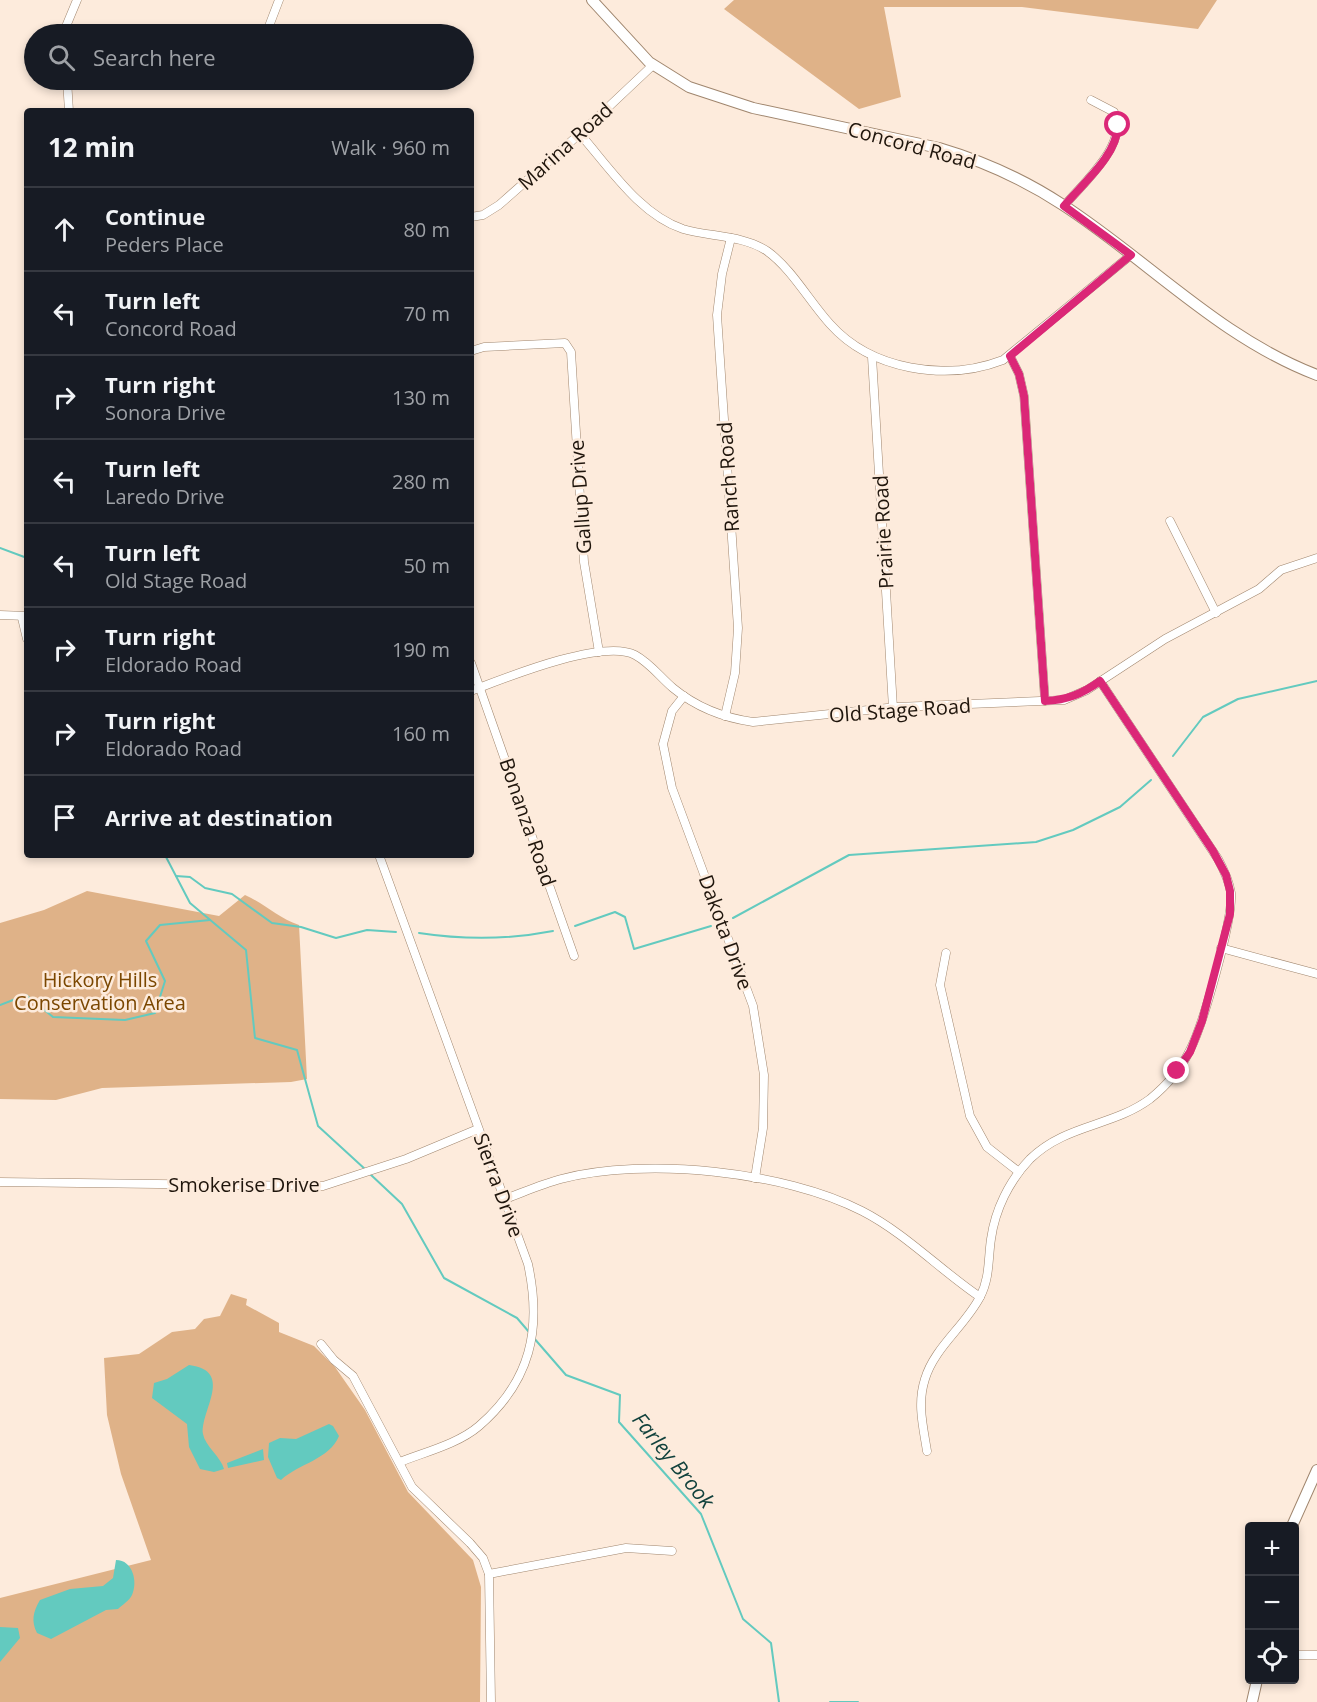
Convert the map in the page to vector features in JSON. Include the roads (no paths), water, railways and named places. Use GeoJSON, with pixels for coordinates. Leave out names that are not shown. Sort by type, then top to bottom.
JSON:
{"type":"FeatureCollection","features":[{"type":"Feature","properties":{"kind":"main road","name":"Concord Road"},"geometry":{"type":"LineString","coordinates":[[592,0],[653,65],[689,87],[715,97],[969,157],[1034,187],[1064,206],[1227,328],[1287,363],[1317,375]]}},
{"type":"Feature","properties":{"kind":"main road"},"geometry":{"type":"LineString","coordinates":[[1294,1522],[1317,1470]]}},
{"type":"Feature","properties":{"kind":"main road"},"geometry":{"type":"LineString","coordinates":[[1252,1702],[1256,1684]]}},
{"type":"Feature","properties":{"kind":"street"},"geometry":{"type":"LineString","coordinates":[[67,24],[77,0]]}},
{"type":"Feature","properties":{"kind":"street"},"geometry":{"type":"LineString","coordinates":[[270,24],[279,0]]}},
{"type":"Feature","properties":{"kind":"street","name":"Marina Road"},"geometry":{"type":"LineString","coordinates":[[474,216],[483,215],[499,205],[580,134],[653,65]]}},
{"type":"Feature","properties":{"kind":"street"},"geometry":{"type":"LineString","coordinates":[[68,90],[69,108]]}},
{"type":"Feature","properties":{"kind":"street"},"geometry":{"type":"LineString","coordinates":[[1064,206],[1109,152],[1116,138],[1118,125],[1114,112],[1091,100]]}},
{"type":"Feature","properties":{"kind":"street"},"geometry":{"type":"LineString","coordinates":[[580,134],[635,196],[658,216],[684,229],[758,246],[773,257],[831,325],[872,357],[908,367],[962,369],[987,366],[1010,356],[1131,255]]}},
{"type":"Feature","properties":{"kind":"street","name":"Ranch Road"},"geometry":{"type":"LineString","coordinates":[[725,716],[735,673],[738,628],[717,315],[720,281],[730,238]]}},
{"type":"Feature","properties":{"kind":"street","name":"Gallup Drive"},"geometry":{"type":"LineString","coordinates":[[474,350],[484,347],[565,344],[571,352],[584,562],[599,652]]}},
{"type":"Feature","properties":{"kind":"street"},"geometry":{"type":"LineString","coordinates":[[1010,356],[1019,374],[1024,396],[1045,701]]}},
{"type":"Feature","properties":{"kind":"street","name":"Prairie Road"},"geometry":{"type":"LineString","coordinates":[[872,357],[893,708]]}},
{"type":"Feature","properties":{"kind":"street"},"geometry":{"type":"LineString","coordinates":[[1170,521],[1216,613]]}},
{"type":"Feature","properties":{"kind":"street","name":"Old Stage Road"},"geometry":{"type":"LineString","coordinates":[[474,690],[539,668],[616,649],[634,654],[684,696],[725,716],[753,722],[893,708],[1064,700],[1087,690],[1165,639],[1259,589],[1281,570],[1317,558]]}},
{"type":"Feature","properties":{"kind":"street"},"geometry":{"type":"LineString","coordinates":[[0,615],[24,617]]}},
{"type":"Feature","properties":{"kind":"street","name":"Bonanza Road"},"geometry":{"type":"LineString","coordinates":[[474,671],[574,956]]}},
{"type":"Feature","properties":{"kind":"street"},"geometry":{"type":"LineString","coordinates":[[927,1451],[920,1403],[924,1380],[933,1362],[980,1297],[989,1270],[995,1220],[1005,1194],[1019,1172],[1053,1141],[1080,1128],[1128,1112],[1150,1099],[1171,1079],[1194,1042],[1231,906],[1226,875],[1213,851],[1100,681]]}},
{"type":"Feature","properties":{"kind":"street","name":"Dakota Drive"},"geometry":{"type":"LineString","coordinates":[[684,696],[672,711],[663,744],[672,788],[753,1006],[764,1084],[763,1128],[755,1178]]}},
{"type":"Feature","properties":{"kind":"street","name":"Sierra Drive"},"geometry":{"type":"LineString","coordinates":[[379,858],[505,1199],[528,1264],[534,1292],[535,1322],[525,1365],[512,1391],[479,1426],[459,1438],[400,1462]]}},
{"type":"Feature","properties":{"kind":"street"},"geometry":{"type":"LineString","coordinates":[[1221,948],[1317,974]]}},
{"type":"Feature","properties":{"kind":"street"},"geometry":{"type":"LineString","coordinates":[[946,953],[940,985],[970,1116],[987,1147],[1019,1172]]}},
{"type":"Feature","properties":{"kind":"street","name":"Smokerise Drive"},"geometry":{"type":"LineString","coordinates":[[0,1182],[323,1186],[406,1159],[478,1129]]}},
{"type":"Feature","properties":{"kind":"street"},"geometry":{"type":"LineString","coordinates":[[505,1199],[561,1179],[604,1172],[670,1169],[755,1178],[826,1196],[862,1211],[980,1297]]}},
{"type":"Feature","properties":{"kind":"street"},"geometry":{"type":"LineString","coordinates":[[321,1344],[334,1360],[353,1376],[412,1486],[483,1558],[489,1574],[491,1702]]}},
{"type":"Feature","properties":{"kind":"street"},"geometry":{"type":"LineString","coordinates":[[489,1574],[626,1548],[672,1551]]}},
{"type":"Feature","properties":{"kind":"street"},"geometry":{"type":"LineString","coordinates":[[1299,1655],[1317,1655]]}},
{"type":"Feature","properties":{"kind":"water"},"geometry":{"type":"Polygon","coordinates":[[[189,1365],[203,1369],[210,1375],[213,1383],[203,1434],[224,1469],[214,1472],[200,1469],[189,1447],[187,1424],[152,1398],[154,1383],[167,1379],[189,1365]]]}},
{"type":"Feature","properties":{"kind":"water"},"geometry":{"type":"Polygon","coordinates":[[[329,1424],[339,1436],[335,1444],[321,1456],[281,1480],[277,1478],[268,1457],[269,1443],[280,1438],[296,1439],[329,1424]]]}},
{"type":"Feature","properties":{"kind":"water"},"geometry":{"type":"Polygon","coordinates":[[[263,1449],[264,1460],[228,1468],[227,1463],[263,1449]]]}},
{"type":"Feature","properties":{"kind":"water"},"geometry":{"type":"Polygon","coordinates":[[[116,1560],[127,1564],[133,1573],[134,1590],[127,1601],[118,1609],[106,1610],[51,1639],[37,1633],[34,1616],[40,1600],[70,1589],[103,1586],[113,1578],[116,1560]]]}},
{"type":"Feature","properties":{"kind":"water"},"geometry":{"type":"Polygon","coordinates":[[[0,1627],[18,1628],[20,1638],[0,1662],[0,1627]]]}},
{"type":"Feature","properties":{"kind":"waterway","name":"Farley Brook"},"geometry":{"type":"LineString","coordinates":[[0,548],[24,557]]}},
{"type":"Feature","properties":{"kind":"waterway"},"geometry":{"type":"LineString","coordinates":[[1173,756],[1203,717],[1238,699],[1317,681]]}},
{"type":"Feature","properties":{"kind":"waterway"},"geometry":{"type":"LineString","coordinates":[[733,918],[849,855],[1036,842],[1073,830],[1120,807],[1151,780]]}},
{"type":"Feature","properties":{"kind":"waterway","name":"Farley Brook"},"geometry":{"type":"LineString","coordinates":[[167,858],[190,903],[246,950],[255,1038],[297,1050],[318,1126],[366,1170]]}},
{"type":"Feature","properties":{"kind":"waterway"},"geometry":{"type":"LineString","coordinates":[[176,876],[190,877],[205,888],[232,894],[272,923],[301,927],[336,938],[367,930],[396,932]]}},
{"type":"Feature","properties":{"kind":"waterway"},"geometry":{"type":"LineString","coordinates":[[575,926],[615,912],[625,917],[634,949],[711,926]]}},
{"type":"Feature","properties":{"kind":"waterway"},"geometry":{"type":"LineString","coordinates":[[0,1005],[26,995],[53,1017],[125,1020],[155,1013],[165,981],[146,941],[160,925],[210,920]]}},
{"type":"Feature","properties":{"kind":"waterway"},"geometry":{"type":"LineString","coordinates":[[419,933],[486,938],[553,931]]}},
{"type":"Feature","properties":{"kind":"waterway","name":"Farley Brook"},"geometry":{"type":"LineString","coordinates":[[370,1174],[402,1204],[444,1278],[517,1318],[529,1332]]}},
{"type":"Feature","properties":{"kind":"waterway","name":"Farley Brook"},"geometry":{"type":"LineString","coordinates":[[533,1337],[566,1375],[620,1395],[619,1422],[701,1514],[743,1619],[771,1643],[779,1702]]}},
{"type":"Feature","properties":{"kind":"waterway","name":"Farley Brook"},"geometry":{"type":"LineString","coordinates":[[830,1702],[858,1702]]}},
{"type":"Feature","properties":{"kind":"park label","name":"Hickory Hills Conservation Area"},"geometry":{"type":"Point","coordinates":[100,990]}}]}
